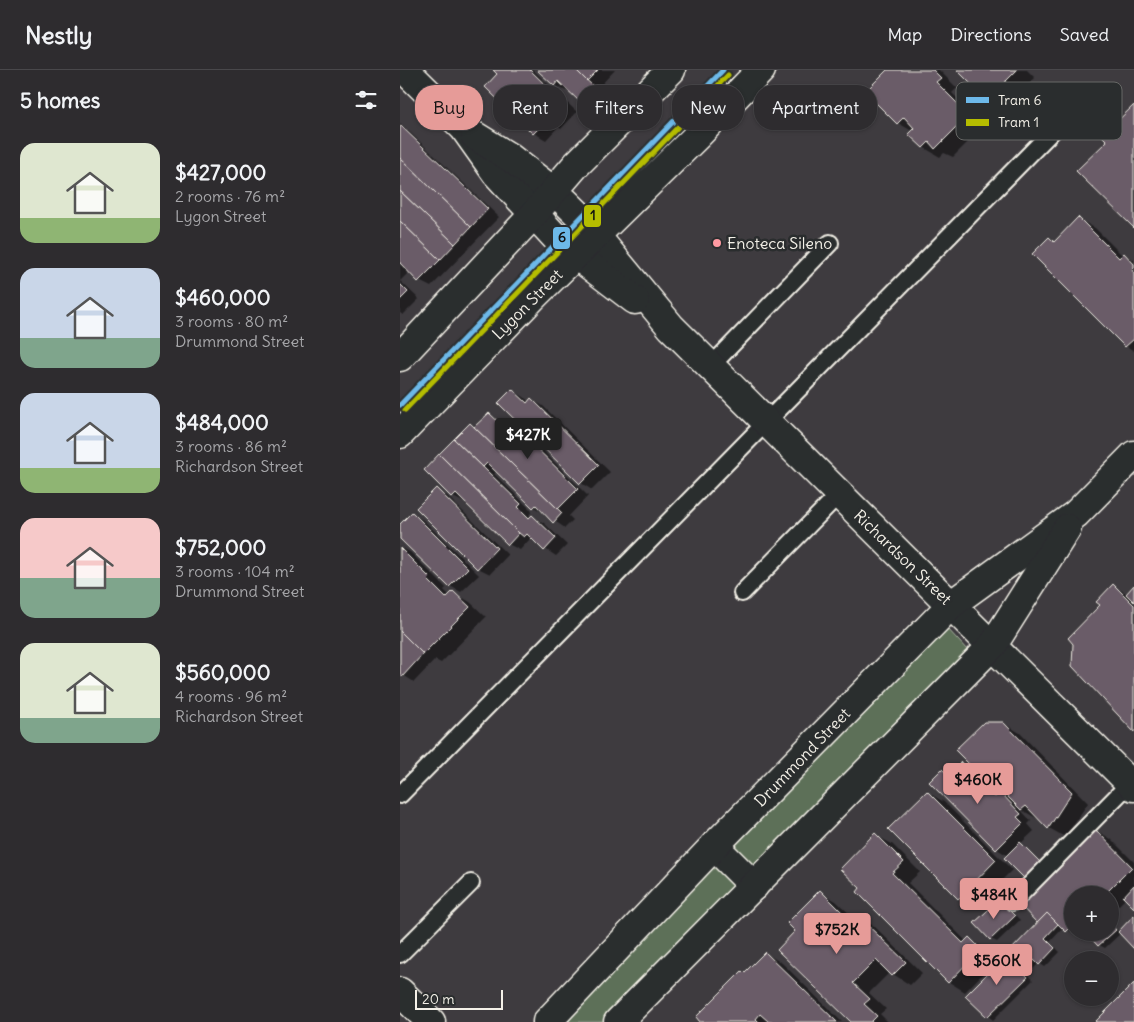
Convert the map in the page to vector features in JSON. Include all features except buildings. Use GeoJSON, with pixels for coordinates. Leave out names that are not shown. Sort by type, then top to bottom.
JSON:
{"type":"FeatureCollection","features":[{"type":"Feature","properties":{"kind":"street"},"geometry":{"type":"LineString","coordinates":[[400,356],[534,214],[576,165],[671,70]]}},
{"type":"Feature","properties":{"kind":"street","name":"Lygon Street"},"geometry":{"type":"LineString","coordinates":[[400,434],[536,294],[696,137],[761,70]]}},
{"type":"Feature","properties":{"kind":"street"},"geometry":{"type":"LineString","coordinates":[[412,72],[424,85]]}},
{"type":"Feature","properties":{"kind":"street"},"geometry":{"type":"LineString","coordinates":[[465,130],[496,173],[534,214]]}},
{"type":"Feature","properties":{"kind":"street"},"geometry":{"type":"LineString","coordinates":[[467,130],[509,157],[553,191]]}},
{"type":"Feature","properties":{"kind":"street","name":"Richardson Street"},"geometry":{"type":"LineString","coordinates":[[553,191],[572,206],[582,217],[671,327]]}},
{"type":"Feature","properties":{"kind":"street","name":"Richardson Street"},"geometry":{"type":"LineString","coordinates":[[534,214],[559,241],[671,327],[712,366],[1132,785]]}},
{"type":"Feature","properties":{"kind":"street","name":"Drummond Street"},"geometry":{"type":"LineString","coordinates":[[547,1022],[714,846],[952,604],[1076,514],[1134,455]]}},
{"type":"Feature","properties":{"kind":"street","name":"Drummond Street"},"geometry":{"type":"LineString","coordinates":[[618,1022],[992,645],[1076,514]]}},
{"type":"Feature","properties":{"kind":"street"},"geometry":{"type":"LineString","coordinates":[[714,846],[754,886]]}},
{"type":"Feature","properties":{"kind":"street"},"geometry":{"type":"LineString","coordinates":[[400,992],[430,1022]]}},
{"type":"Feature","properties":{"kind":"lane"},"geometry":{"type":"LineString","coordinates":[[400,795],[1043,140]]}},
{"type":"Feature","properties":{"kind":"lane"},"geometry":{"type":"LineString","coordinates":[[712,366],[830,243]]}},
{"type":"Feature","properties":{"kind":"lane"},"geometry":{"type":"LineString","coordinates":[[742,593],[839,494]]}},
{"type":"Feature","properties":{"kind":"lane"},"geometry":{"type":"LineString","coordinates":[[1013,902],[1132,785]]}},
{"type":"Feature","properties":{"kind":"lane"},"geometry":{"type":"LineString","coordinates":[[400,954],[471,882]]}},
{"type":"Feature","properties":{"kind":"green space"},"geometry":{"type":"Polygon","coordinates":[[[947,628],[968,651],[754,869],[732,846],[947,628]]]}},
{"type":"Feature","properties":{"kind":"green space"},"geometry":{"type":"Polygon","coordinates":[[[713,866],[735,888],[605,1022],[559,1022],[713,866]]]}},
{"type":"Feature","properties":{"kind":"tram line","name":"6"},"geometry":{"type":"LineString","coordinates":[[400,405],[723,70]]}},
{"type":"Feature","properties":{"kind":"tram line","name":"1"},"geometry":{"type":"LineString","coordinates":[[405,410],[728,75]]}},
{"type":"Feature","properties":{"kind":"place","name":"Enoteca Sileno"},"geometry":{"type":"Point","coordinates":[717,243]}}]}
